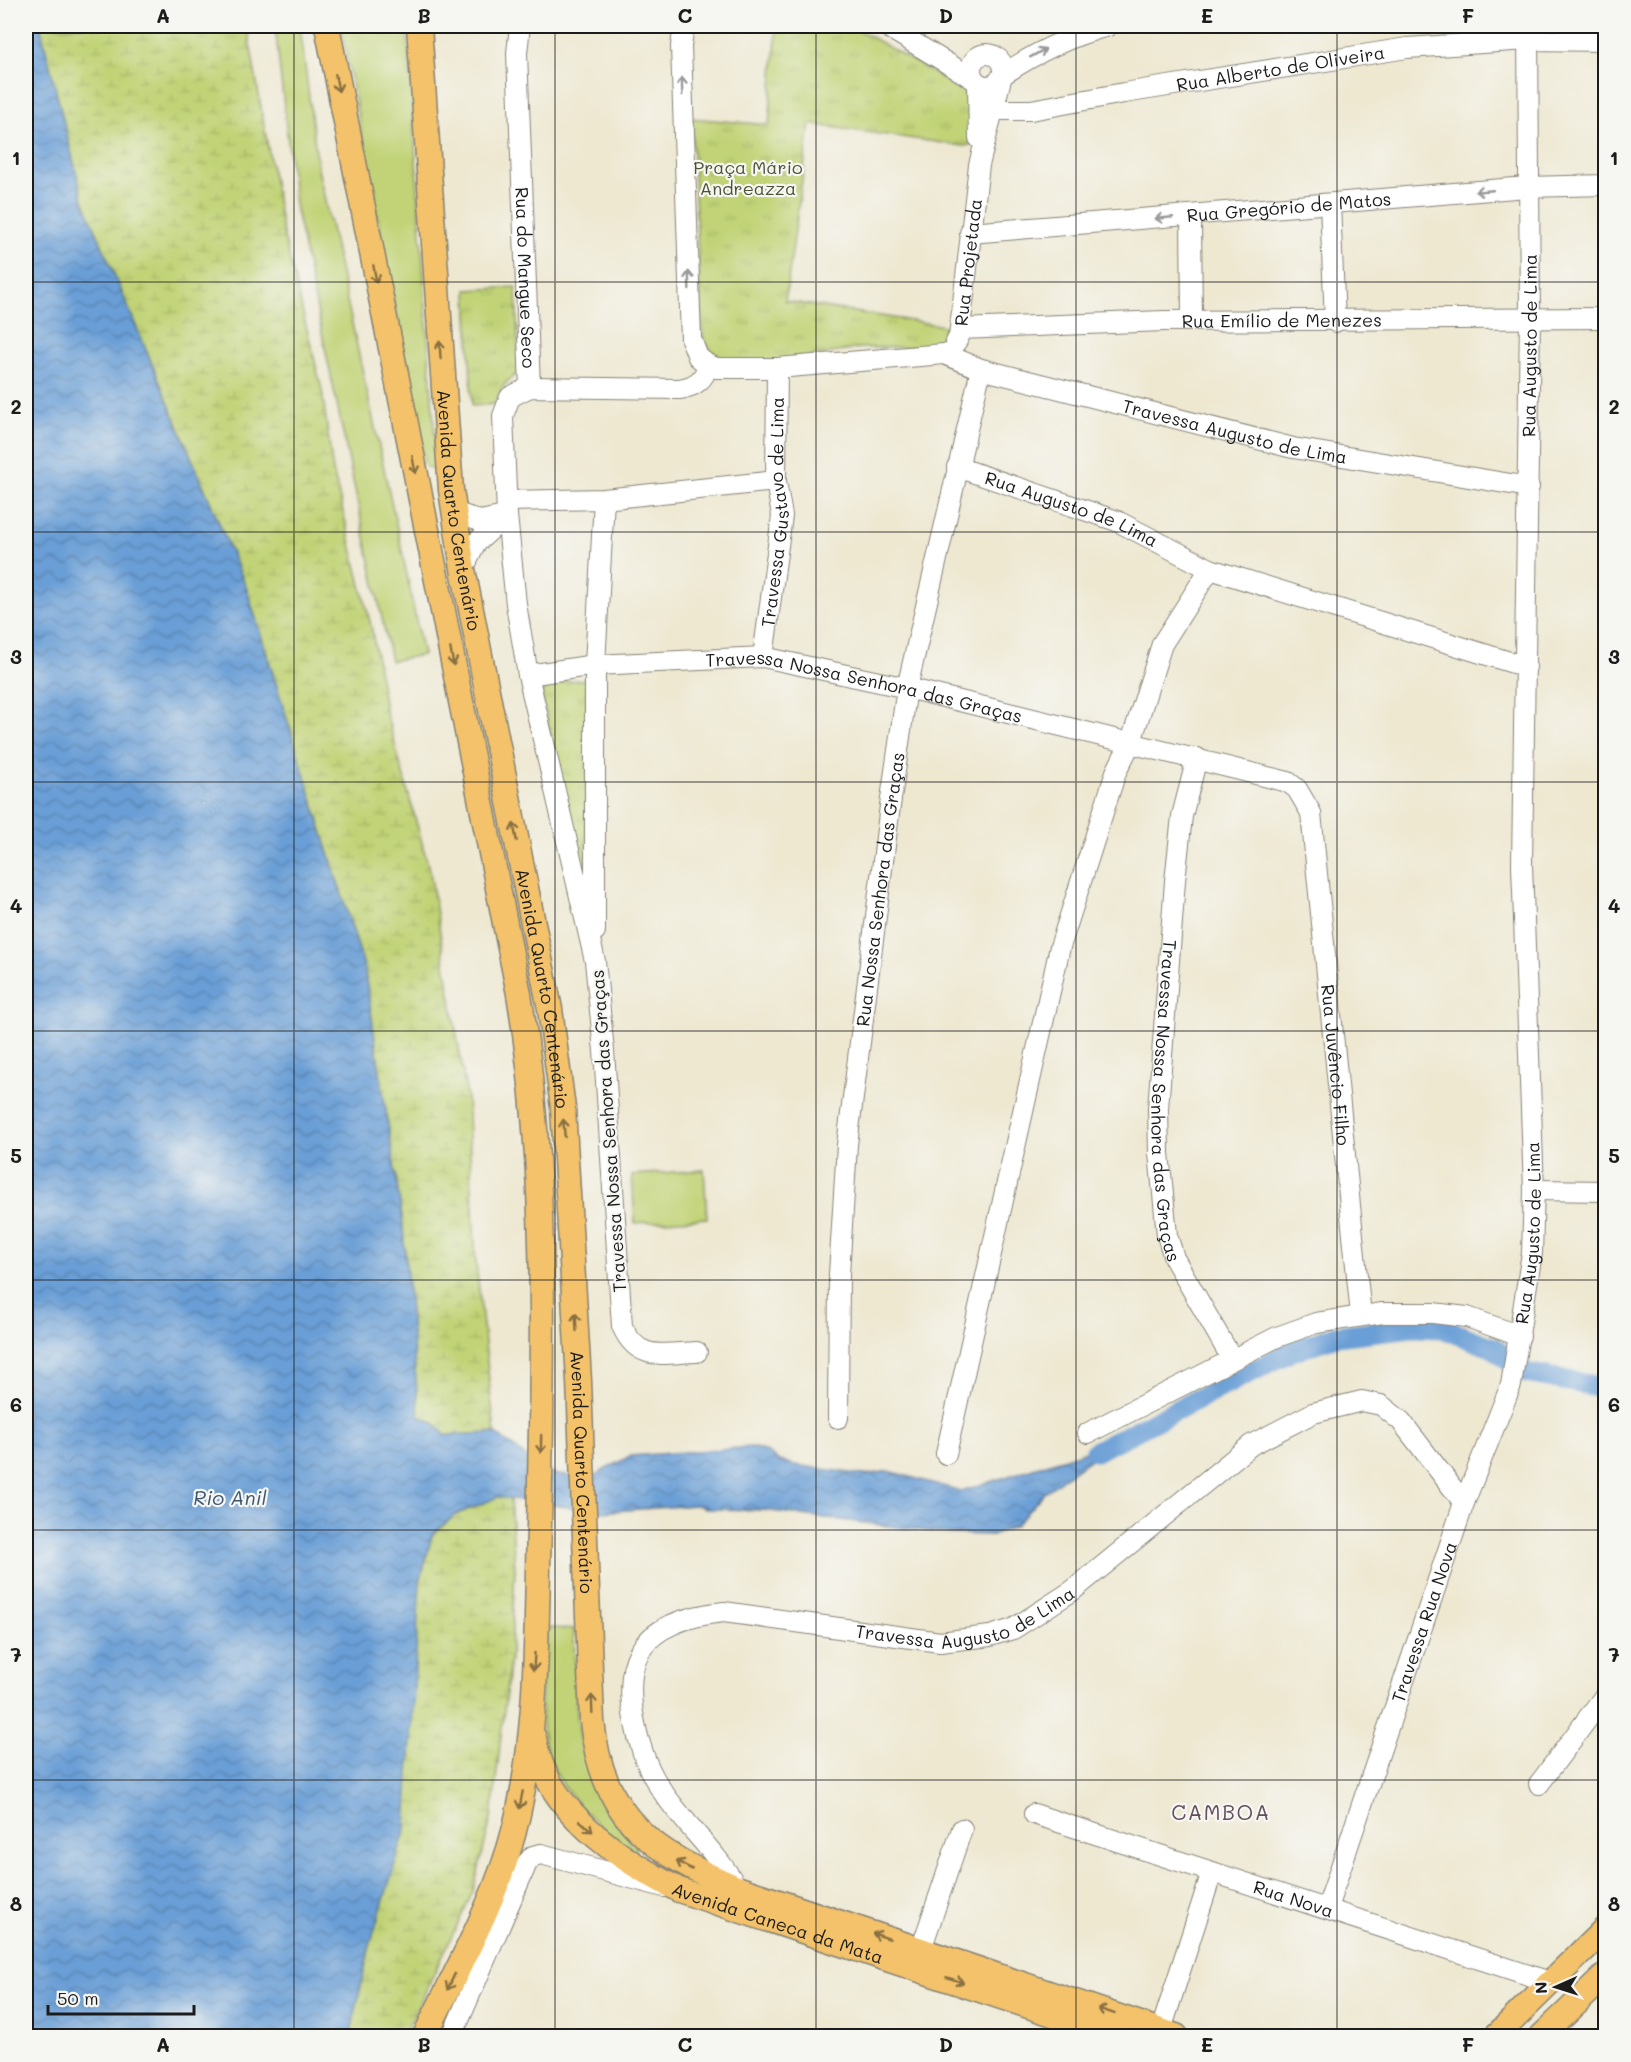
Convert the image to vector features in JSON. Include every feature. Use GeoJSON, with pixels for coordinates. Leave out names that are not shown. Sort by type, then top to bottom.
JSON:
{"type":"FeatureCollection","features":[{"type":"Feature","properties":{"kind":"main road","name":"Avenida Quarto Centenário"},"geometry":{"type":"LineString","coordinates":[[327,26],[526,1040],[535,1109],[542,1211],[542,1385],[532,1701]]}},
{"type":"Feature","properties":{"kind":"main road","name":"Avenida Quarto Centenário"},"geometry":{"type":"LineString","coordinates":[[418,26],[447,454],[454,512],[556,1052],[566,1153],[579,1381],[594,1741],[614,1798],[642,1834],[661,1850],[735,1898]]}},
{"type":"Feature","properties":{"kind":"main road","name":"Avenida Caneca da Mata"},"geometry":{"type":"LineString","coordinates":[[532,1701],[537,1752],[545,1775],[561,1801],[587,1827],[622,1854],[679,1890],[735,1898],[918,1958],[1169,2033]]}},
{"type":"Feature","properties":{"kind":"main road"},"geometry":{"type":"LineString","coordinates":[[425,2037],[507,1856],[523,1790],[532,1701]]}},
{"type":"Feature","properties":{"kind":"main road"},"geometry":{"type":"LineString","coordinates":[[1496,2037],[1553,1983],[1605,1928]]}},
{"type":"Feature","properties":{"kind":"main road","name":"Avenida Caneca da Mata"},"geometry":{"type":"LineString","coordinates":[[918,1958],[1119,2037]]}},
{"type":"Feature","properties":{"kind":"main road"},"geometry":{"type":"LineString","coordinates":[[1542,2037],[1605,1975]]}},
{"type":"Feature","properties":{"kind":"street","name":"Rua do Mangue Seco"},"geometry":{"type":"LineString","coordinates":[[507,508],[504,409],[515,392],[530,387],[517,53],[520,26]]}},
{"type":"Feature","properties":{"kind":"street"},"geometry":{"type":"LineString","coordinates":[[684,26],[681,46],[691,339],[698,357],[708,365],[725,369],[777,368],[944,354]]}},
{"type":"Feature","properties":{"kind":"street"},"geometry":{"type":"LineString","coordinates":[[886,26],[977,82],[993,86],[1002,76],[1038,52],[1074,35],[1108,26]]}},
{"type":"Feature","properties":{"kind":"street","name":"Rua Alberto de Oliveira"},"geometry":{"type":"LineString","coordinates":[[993,110],[1031,110],[1407,48],[1528,33],[1605,41]]}},
{"type":"Feature","properties":{"kind":"street","name":"Rua Augusto de Lima"},"geometry":{"type":"LineString","coordinates":[[1088,1433],[1277,1337],[1316,1323],[1361,1316],[1433,1312],[1467,1317],[1520,1336],[1532,1253],[1534,1190],[1522,865],[1529,488],[1528,33]]}},
{"type":"Feature","properties":{"kind":"street"},"geometry":{"type":"LineString","coordinates":[[924,50],[951,56],[978,56],[989,53],[999,58],[1002,76]]}},
{"type":"Feature","properties":{"kind":"street"},"geometry":{"type":"LineString","coordinates":[[977,82],[972,65],[978,56]]}},
{"type":"Feature","properties":{"kind":"street","name":"Rua Projetada"},"geometry":{"type":"LineString","coordinates":[[944,354],[955,345],[960,329],[979,165],[1002,76]]}},
{"type":"Feature","properties":{"kind":"street","name":"Rua Projetada"},"geometry":{"type":"LineString","coordinates":[[977,82],[979,165]]}},
{"type":"Feature","properties":{"kind":"street","name":"Rua Gregório de Matos"},"geometry":{"type":"LineString","coordinates":[[970,233],[1527,187],[1605,185]]}},
{"type":"Feature","properties":{"kind":"street"},"geometry":{"type":"LineString","coordinates":[[1330,204],[1335,322]]}},
{"type":"Feature","properties":{"kind":"street"},"geometry":{"type":"LineString","coordinates":[[1191,216],[1192,321]]}},
{"type":"Feature","properties":{"kind":"street","name":"Rua Emílio de Menezes"},"geometry":{"type":"LineString","coordinates":[[960,329],[1192,321],[1335,322],[1605,318]]}},
{"type":"Feature","properties":{"kind":"street","name":"Travessa Augusto de Lima"},"geometry":{"type":"LineString","coordinates":[[944,354],[981,369],[1293,448],[1529,488]]}},
{"type":"Feature","properties":{"kind":"street"},"geometry":{"type":"LineString","coordinates":[[530,387],[679,389],[691,387],[697,383],[703,378],[708,365]]}},
{"type":"Feature","properties":{"kind":"street","name":"Travessa Gustavo de Lima"},"geometry":{"type":"LineString","coordinates":[[763,657],[782,516],[776,481],[777,368]]}},
{"type":"Feature","properties":{"kind":"street","name":"Rua Nossa Senhora das Graças"},"geometry":{"type":"LineString","coordinates":[[838,1418],[839,1274],[847,1145],[907,688],[981,369]]}},
{"type":"Feature","properties":{"kind":"street","name":"Rua Augusto de Lima"},"geometry":{"type":"LineString","coordinates":[[957,467],[1117,521],[1210,569],[1526,667]]}},
{"type":"Feature","properties":{"kind":"street"},"geometry":{"type":"LineString","coordinates":[[454,512],[480,521],[507,508],[776,481]]}},
{"type":"Feature","properties":{"kind":"street"},"geometry":{"type":"LineString","coordinates":[[595,961],[595,665],[598,570],[604,499]]}},
{"type":"Feature","properties":{"kind":"street"},"geometry":{"type":"LineString","coordinates":[[464,569],[476,543],[507,508]]}},
{"type":"Feature","properties":{"kind":"street","name":"Travessa Nossa Senhora das Graças"},"geometry":{"type":"LineString","coordinates":[[507,508],[516,604],[528,675],[595,961],[604,1051],[622,1326],[635,1347],[646,1353],[698,1352]]}},
{"type":"Feature","properties":{"kind":"street"},"geometry":{"type":"LineString","coordinates":[[946,1454],[1060,947],[1116,772],[1131,742],[1162,645],[1210,569]]}},
{"type":"Feature","properties":{"kind":"street","name":"Travessa Nossa Senhora das Graças"},"geometry":{"type":"LineString","coordinates":[[528,675],[595,665],[763,657],[907,688],[1288,782],[1297,789],[1311,813]]}},
{"type":"Feature","properties":{"kind":"street","name":"Travessa Nossa Senhora das Graças"},"geometry":{"type":"LineString","coordinates":[[1197,758],[1182,816],[1173,904],[1158,1109],[1159,1154],[1167,1235],[1174,1258],[1232,1359]]}},
{"type":"Feature","properties":{"kind":"street","name":"Rua Juvêncio Filho"},"geometry":{"type":"LineString","coordinates":[[1311,813],[1361,1316]]}},
{"type":"Feature","properties":{"kind":"street"},"geometry":{"type":"LineString","coordinates":[[1534,1190],[1605,1191]]}},
{"type":"Feature","properties":{"kind":"street","name":"Travessa Rua Nova"},"geometry":{"type":"LineString","coordinates":[[1327,1908],[1464,1503],[1515,1368],[1520,1336]]}},
{"type":"Feature","properties":{"kind":"street","name":"Travessa Augusto de Lima"},"geometry":{"type":"LineString","coordinates":[[735,1898],[723,1863],[709,1850],[656,1783],[643,1755],[635,1724],[633,1674],[640,1652],[653,1637],[674,1623],[699,1615],[724,1612],[940,1642],[990,1636],[1013,1629],[1072,1591],[1251,1445],[1313,1413],[1352,1402],[1362,1401],[1380,1405],[1401,1421],[1464,1503]]}},
{"type":"Feature","properties":{"kind":"street"},"geometry":{"type":"LineString","coordinates":[[1539,1784],[1605,1694]]}},
{"type":"Feature","properties":{"kind":"street","name":"Rua Nova"},"geometry":{"type":"LineString","coordinates":[[1034,1814],[1553,1983]]}},
{"type":"Feature","properties":{"kind":"street"},"geometry":{"type":"LineString","coordinates":[[918,1958],[962,1829]]}},
{"type":"Feature","properties":{"kind":"street"},"geometry":{"type":"LineString","coordinates":[[452,2037],[527,1863],[533,1856],[542,1854],[679,1890]]}},
{"type":"Feature","properties":{"kind":"street"},"geometry":{"type":"LineString","coordinates":[[1169,2033],[1212,1872]]}},
{"type":"Feature","properties":{"kind":"green space"},"geometry":{"type":"Polygon","coordinates":[[[40,26],[247,26],[282,229],[322,390],[333,471],[372,630],[385,709],[430,872],[467,1097],[476,1263],[495,1433],[445,1435],[433,1422],[419,1416],[402,1217],[364,966],[246,587],[83,200],[40,26]]]}},
{"type":"Feature","properties":{"kind":"green space"},"geometry":{"type":"Polygon","coordinates":[[[275,26],[300,26],[318,169],[423,655],[391,661],[295,205],[275,26]]]}},
{"type":"Feature","properties":{"kind":"green space"},"geometry":{"type":"Polygon","coordinates":[[[341,26],[407,26],[437,472],[425,466],[341,26]]]}},
{"type":"Feature","properties":{"kind":"green space","name":"Praça Mário Andreazza"},"geometry":{"type":"Polygon","coordinates":[[[777,26],[852,26],[963,90],[969,103],[971,117],[970,145],[810,124],[785,301],[945,326],[941,342],[932,347],[859,348],[804,358],[758,363],[719,358],[705,344],[702,332],[691,118],[769,125],[777,26]]]}},
{"type":"Feature","properties":{"kind":"green space"},"geometry":{"type":"Polygon","coordinates":[[[516,287],[519,373],[504,386],[496,404],[472,406],[467,290],[516,287]]]}},
{"type":"Feature","properties":{"kind":"green space"},"geometry":{"type":"Polygon","coordinates":[[[587,679],[586,886],[541,693],[555,683],[587,679]]]}},
{"type":"Feature","properties":{"kind":"green space"},"geometry":{"type":"Polygon","coordinates":[[[704,1170],[707,1218],[635,1223],[632,1175],[704,1170]]]}},
{"type":"Feature","properties":{"kind":"green space"},"geometry":{"type":"Polygon","coordinates":[[[498,1497],[510,1498],[515,1569],[511,1650],[492,1814],[473,1892],[404,2036],[350,2036],[370,1945],[420,1582],[432,1535],[455,1515],[498,1497]]]}},
{"type":"Feature","properties":{"kind":"green space"},"geometry":{"type":"Polygon","coordinates":[[[547,1628],[574,1629],[576,1690],[582,1746],[589,1772],[600,1797],[616,1822],[637,1847],[632,1854],[603,1830],[576,1802],[564,1787],[547,1753],[541,1709],[547,1628]]]}},
{"type":"Feature","properties":{"kind":"water","name":"Rio Anil"},"geometry":{"type":"Polygon","coordinates":[[[26,26],[40,26],[83,200],[246,587],[364,966],[402,1217],[419,1416],[433,1422],[445,1435],[495,1433],[541,1468],[558,1475],[593,1476],[630,1456],[752,1447],[767,1452],[779,1461],[795,1465],[864,1475],[889,1471],[961,1491],[1093,1449],[1097,1454],[1044,1493],[1015,1526],[992,1535],[950,1534],[763,1510],[708,1509],[696,1505],[601,1512],[498,1497],[455,1515],[432,1535],[420,1582],[406,1828],[370,1945],[350,2036],[26,2036],[26,26]]]}},
{"type":"Feature","properties":{"kind":"waterway"},"geometry":{"type":"LineString","coordinates":[[1096,1451],[1294,1350],[1336,1336],[1412,1327],[1441,1328],[1494,1348],[1526,1373],[1606,1388]]}},
{"type":"Feature","properties":{"kind":"district","name":"CAMBOA"},"geometry":{"type":"Point","coordinates":[1221,1811]}}]}
